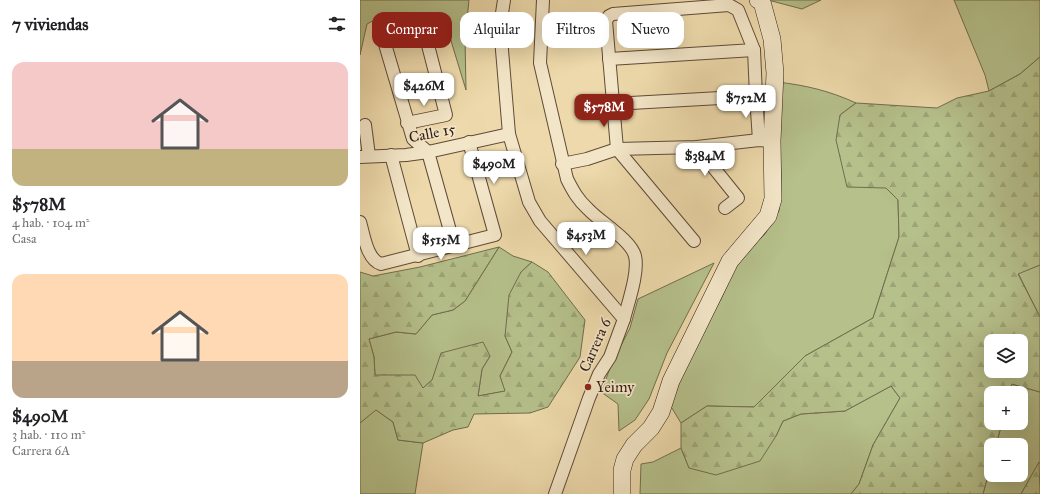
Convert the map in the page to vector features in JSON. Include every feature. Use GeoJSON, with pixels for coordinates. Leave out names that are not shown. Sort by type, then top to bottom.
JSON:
{"type":"FeatureCollection","features":[{"type":"Feature","properties":{"kind":"street","name":"Carrera 6"},"geometry":{"type":"LineString","coordinates":[[504,0],[500,26],[509,134],[529,202],[540,221],[624,320],[610,357],[589,398],[555,494]]}},
{"type":"Feature","properties":{"kind":"street"},"geometry":{"type":"LineString","coordinates":[[543,0],[540,63],[562,164],[574,195],[588,210],[628,244],[635,256],[635,274],[624,320]]}},
{"type":"Feature","properties":{"kind":"street"},"geometry":{"type":"LineString","coordinates":[[758,0],[762,2],[772,39],[775,73],[765,141]]}},
{"type":"Feature","properties":{"kind":"street"},"geometry":{"type":"LineString","coordinates":[[622,494],[622,470],[626,459],[634,445],[651,428],[661,412],[671,381],[730,261],[768,216],[773,199],[765,141],[756,96],[754,50],[738,10],[728,5],[613,14],[609,16],[606,21],[617,149],[694,241]]}},
{"type":"Feature","properties":{"kind":"street"},"geometry":{"type":"LineString","coordinates":[[407,123],[446,115],[422,22],[386,29],[382,34],[407,123],[413,139],[428,152],[454,245]]}},
{"type":"Feature","properties":{"kind":"street"},"geometry":{"type":"LineString","coordinates":[[609,59],[754,50]]}},
{"type":"Feature","properties":{"kind":"street"},"geometry":{"type":"LineString","coordinates":[[614,104],[756,96]]}},
{"type":"Feature","properties":{"kind":"street"},"geometry":{"type":"LineString","coordinates":[[364,156],[365,125]]}},
{"type":"Feature","properties":{"kind":"street","name":"Calle 15"},"geometry":{"type":"LineString","coordinates":[[364,156],[428,152],[509,134]]}},
{"type":"Feature","properties":{"kind":"street"},"geometry":{"type":"LineString","coordinates":[[562,164],[587,159],[617,149],[696,147],[765,141]]}},
{"type":"Feature","properties":{"kind":"street"},"geometry":{"type":"LineString","coordinates":[[360,222],[371,258],[381,264],[418,256],[495,235],[469,142]]}},
{"type":"Feature","properties":{"kind":"street"},"geometry":{"type":"LineString","coordinates":[[696,147],[738,198],[725,208]]}},
{"type":"Feature","properties":{"kind":"street"},"geometry":{"type":"LineString","coordinates":[[391,155],[418,256]]}},
{"type":"Feature","properties":{"kind":"green space"},"geometry":{"type":"Polygon","coordinates":[[[360,0],[469,0],[468,12],[460,12],[460,48],[465,48],[466,90],[452,44],[452,12],[372,12],[372,21],[367,24],[360,55],[360,0]]]}},
{"type":"Feature","properties":{"kind":"green space"},"geometry":{"type":"Polygon","coordinates":[[[768,0],[821,0],[802,9],[768,0]]]}},
{"type":"Feature","properties":{"kind":"green space"},"geometry":{"type":"Polygon","coordinates":[[[954,0],[1040,0],[1040,57],[1020,74],[989,91],[985,75],[954,0]]]}},
{"type":"Feature","properties":{"kind":"green space"},"geometry":{"type":"Polygon","coordinates":[[[1040,57],[1040,265],[1018,274],[1040,317],[1040,392],[1028,389],[1028,386],[1012,384],[1011,386],[984,386],[984,430],[1000,430],[998,438],[984,438],[984,482],[986,482],[983,494],[851,494],[859,484],[873,445],[900,398],[891,386],[845,411],[801,414],[783,421],[776,436],[760,461],[716,475],[689,468],[681,448],[681,423],[707,406],[754,407],[805,356],[873,318],[899,237],[898,200],[886,188],[847,187],[836,140],[840,115],[856,103],[937,108],[957,98],[989,91],[1020,74],[1040,57]]]}},
{"type":"Feature","properties":{"kind":"green space"},"geometry":{"type":"Polygon","coordinates":[[[777,82],[817,89],[856,103],[840,115],[886,188],[898,200],[899,237],[873,318],[805,356],[754,407],[707,406],[681,423],[670,405],[700,334],[721,299],[738,261],[765,234],[779,211],[781,179],[777,82]]]}},
{"type":"Feature","properties":{"kind":"green space"},"geometry":{"type":"Polygon","coordinates":[[[499,247],[513,256],[532,262],[521,272],[505,336],[512,352],[500,376],[506,391],[478,396],[482,369],[490,356],[432,380],[423,388],[385,375],[375,376],[374,357],[369,339],[396,332],[416,334],[432,315],[453,310],[465,301],[499,247]]]}},
{"type":"Feature","properties":{"kind":"green space"},"geometry":{"type":"Polygon","coordinates":[[[499,247],[465,301],[453,310],[432,315],[416,334],[396,332],[369,339],[374,357],[375,375],[415,375],[423,388],[432,380],[441,353],[483,342],[490,356],[482,369],[478,396],[505,391],[500,376],[512,352],[505,336],[509,295],[521,272],[532,262],[548,272],[585,320],[580,357],[548,407],[530,413],[474,414],[468,427],[453,430],[423,443],[398,440],[393,422],[376,410],[360,423],[360,272],[373,276],[420,267],[499,247]]]}},
{"type":"Feature","properties":{"kind":"green space"},"geometry":{"type":"Polygon","coordinates":[[[714,263],[667,353],[649,399],[635,420],[619,431],[618,404],[601,392],[612,363],[630,328],[638,299],[714,263]]]}},
{"type":"Feature","properties":{"kind":"green space"},"geometry":{"type":"Polygon","coordinates":[[[1040,265],[1040,317],[1018,273],[1040,265]]]}},
{"type":"Feature","properties":{"kind":"green space"},"geometry":{"type":"Polygon","coordinates":[[[891,386],[900,398],[873,445],[859,484],[851,494],[640,494],[641,464],[653,462],[681,448],[689,468],[776,436],[783,421],[801,414],[845,411],[891,386]]]}},
{"type":"Feature","properties":{"kind":"green space"},"geometry":{"type":"Polygon","coordinates":[[[1028,389],[1040,392],[1040,462],[1021,494],[983,494],[986,482],[1028,482],[1028,438],[998,438],[1000,430],[1028,430],[1028,389]]]}},
{"type":"Feature","properties":{"kind":"green space"},"geometry":{"type":"Polygon","coordinates":[[[375,409],[393,422],[398,440],[423,443],[415,494],[360,494],[360,423],[375,409]]]}},
{"type":"Feature","properties":{"kind":"green space"},"geometry":{"type":"Polygon","coordinates":[[[1039,462],[1040,494],[1021,494],[1039,462]]]}},
{"type":"Feature","properties":{"kind":"place","name":"Yeimy"},"geometry":{"type":"Point","coordinates":[588,387]}}]}
